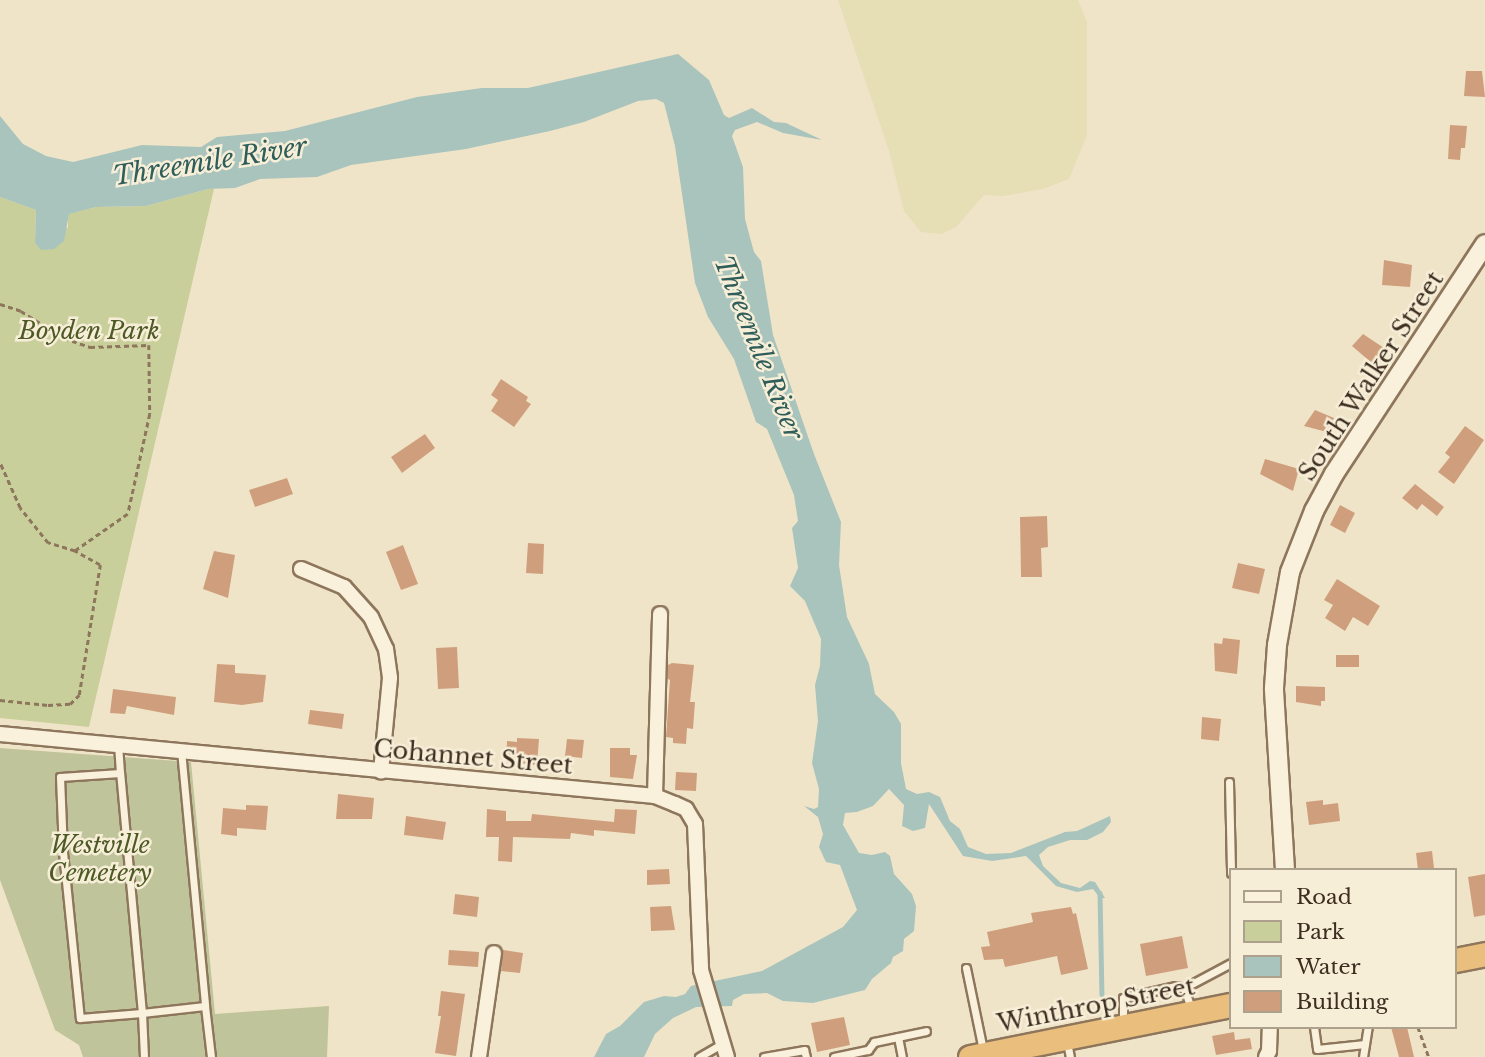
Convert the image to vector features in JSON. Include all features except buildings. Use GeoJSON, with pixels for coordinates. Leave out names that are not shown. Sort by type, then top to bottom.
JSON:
{"type":"FeatureCollection","features":[{"type":"Feature","properties":{"kind":"highway"},"geometry":{"type":"LineString","coordinates":[[1457,960],[1485,954]]}},
{"type":"Feature","properties":{"kind":"highway","name":"Winthrop Street"},"geometry":{"type":"LineString","coordinates":[[977,1056],[1068,1047],[1123,1026],[1230,1004]]}},
{"type":"Feature","properties":{"kind":"street","name":"South Walker Street"},"geometry":{"type":"LineString","coordinates":[[1285,868],[1274,688],[1277,645],[1290,572],[1314,511],[1334,474],[1485,244]]}},
{"type":"Feature","properties":{"kind":"street"},"geometry":{"type":"LineString","coordinates":[[301,569],[344,587],[371,617],[386,649],[390,678],[381,772]]}},
{"type":"Feature","properties":{"kind":"street"},"geometry":{"type":"LineString","coordinates":[[654,796],[660,614]]}},
{"type":"Feature","properties":{"kind":"street","name":"Cohannet Street"},"geometry":{"type":"LineString","coordinates":[[0,734],[118,743],[381,772],[654,796],[686,809],[695,824],[702,975],[723,1043]]}},
{"type":"Feature","properties":{"kind":"street"},"geometry":{"type":"LineString","coordinates":[[479,1057],[494,953]]}},
{"type":"Feature","properties":{"kind":"street"},"geometry":{"type":"LineString","coordinates":[[1266,1057],[1269,1051],[1270,1029]]}},
{"type":"Feature","properties":{"kind":"lane"},"geometry":{"type":"LineString","coordinates":[[118,743],[144,1057]]}},
{"type":"Feature","properties":{"kind":"lane"},"geometry":{"type":"LineString","coordinates":[[181,750],[211,1057]]}},
{"type":"Feature","properties":{"kind":"lane"},"geometry":{"type":"LineString","coordinates":[[120,772],[60,777],[76,1006],[80,1018],[205,1006]]}},
{"type":"Feature","properties":{"kind":"lane"},"geometry":{"type":"LineString","coordinates":[[1229,782],[1231,868]]}},
{"type":"Feature","properties":{"kind":"lane"},"geometry":{"type":"LineString","coordinates":[[1123,1026],[1124,998],[1175,986],[1184,988],[1230,964]]}},
{"type":"Feature","properties":{"kind":"lane"},"geometry":{"type":"LineString","coordinates":[[966,968],[977,1056]]}},
{"type":"Feature","properties":{"kind":"lane"},"geometry":{"type":"LineString","coordinates":[[1184,988],[1193,1012]]}},
{"type":"Feature","properties":{"kind":"lane"},"geometry":{"type":"LineString","coordinates":[[1314,1029],[1317,1048],[1365,1044]]}},
{"type":"Feature","properties":{"kind":"lane"},"geometry":{"type":"LineString","coordinates":[[1363,1057],[1367,1029]]}},
{"type":"Feature","properties":{"kind":"lane"},"geometry":{"type":"LineString","coordinates":[[834,1057],[868,1050],[874,1042],[926,1031]]}},
{"type":"Feature","properties":{"kind":"lane"},"geometry":{"type":"LineString","coordinates":[[898,1037],[902,1057]]}},
{"type":"Feature","properties":{"kind":"lane"},"geometry":{"type":"LineString","coordinates":[[699,1057],[723,1043]]}},
{"type":"Feature","properties":{"kind":"lane"},"geometry":{"type":"LineString","coordinates":[[764,1057],[804,1049],[806,1057]]}},
{"type":"Feature","properties":{"kind":"path"},"geometry":{"type":"LineString","coordinates":[[0,304],[21,311],[64,338],[90,347],[149,345],[150,414],[128,514],[75,551]]}},
{"type":"Feature","properties":{"kind":"path"},"geometry":{"type":"LineString","coordinates":[[0,463],[20,508],[48,543],[75,551],[100,565],[100,581],[79,695],[70,704],[48,705],[0,700]]}},
{"type":"Feature","properties":{"kind":"path"},"geometry":{"type":"LineString","coordinates":[[1419,1029],[1429,1057]]}},
{"type":"Feature","properties":{"kind":"shaded area"},"geometry":{"type":"Polygon","coordinates":[[[838,0],[1078,0],[1087,22],[1087,135],[1069,179],[1043,189],[1003,196],[984,195],[956,227],[942,234],[921,232],[904,211],[889,151],[838,0]]]}},
{"type":"Feature","properties":{"kind":"green space","name":"Boyden Park"},"geometry":{"type":"Polygon","coordinates":[[[214,189],[89,727],[0,718],[0,197],[36,210],[35,243],[42,250],[68,227],[68,214],[96,207],[146,206],[214,189]]]}},
{"type":"Feature","properties":{"kind":"green space","name":"Westville Cemetery"},"geometry":{"type":"Polygon","coordinates":[[[0,748],[191,762],[215,1014],[329,1006],[327,1057],[83,1057],[79,1045],[55,1030],[0,880],[0,748]]]}},
{"type":"Feature","properties":{"kind":"water","name":"Threemile River"},"geometry":{"type":"Polygon","coordinates":[[[678,54],[709,80],[724,115],[729,118],[752,108],[774,122],[786,123],[822,140],[783,133],[757,122],[735,130],[732,136],[743,167],[745,219],[754,252],[761,261],[773,335],[814,454],[841,522],[839,565],[847,617],[869,664],[875,694],[894,712],[901,724],[901,763],[906,789],[917,794],[929,792],[940,797],[950,821],[960,829],[968,847],[986,854],[1011,853],[1065,832],[1077,831],[1110,816],[1111,822],[1103,832],[1087,840],[1070,840],[1048,847],[1039,855],[1043,866],[1061,883],[1080,888],[1090,881],[1095,882],[1105,898],[1100,898],[1093,889],[1077,892],[1056,886],[1026,856],[992,861],[963,856],[929,804],[925,828],[913,831],[902,826],[904,805],[889,789],[873,806],[845,813],[843,825],[859,853],[872,855],[885,852],[890,856],[894,874],[912,894],[916,906],[914,931],[904,939],[903,951],[893,957],[891,963],[872,979],[865,990],[813,1003],[783,1001],[767,993],[744,994],[733,1000],[732,1006],[696,1007],[673,1018],[655,1034],[644,1057],[594,1057],[606,1034],[620,1026],[644,1002],[685,994],[691,986],[762,971],[843,927],[857,910],[840,865],[826,862],[819,847],[823,834],[818,817],[804,806],[814,809],[818,807],[819,789],[812,763],[818,721],[815,685],[820,666],[821,639],[805,601],[790,586],[798,568],[792,528],[798,521],[794,495],[767,429],[756,422],[734,359],[708,317],[695,283],[675,146],[664,103],[656,99],[638,101],[584,122],[550,131],[466,149],[351,165],[317,177],[260,179],[235,188],[208,189],[146,206],[96,207],[69,214],[64,241],[54,249],[41,250],[35,243],[36,210],[0,197],[0,116],[23,144],[46,156],[73,162],[142,145],[201,147],[217,137],[285,131],[417,97],[482,88],[528,88],[678,54]]]}},
{"type":"Feature","properties":{"kind":"waterway"},"geometry":{"type":"LineString","coordinates":[[1100,893],[1102,994]]}}]}
